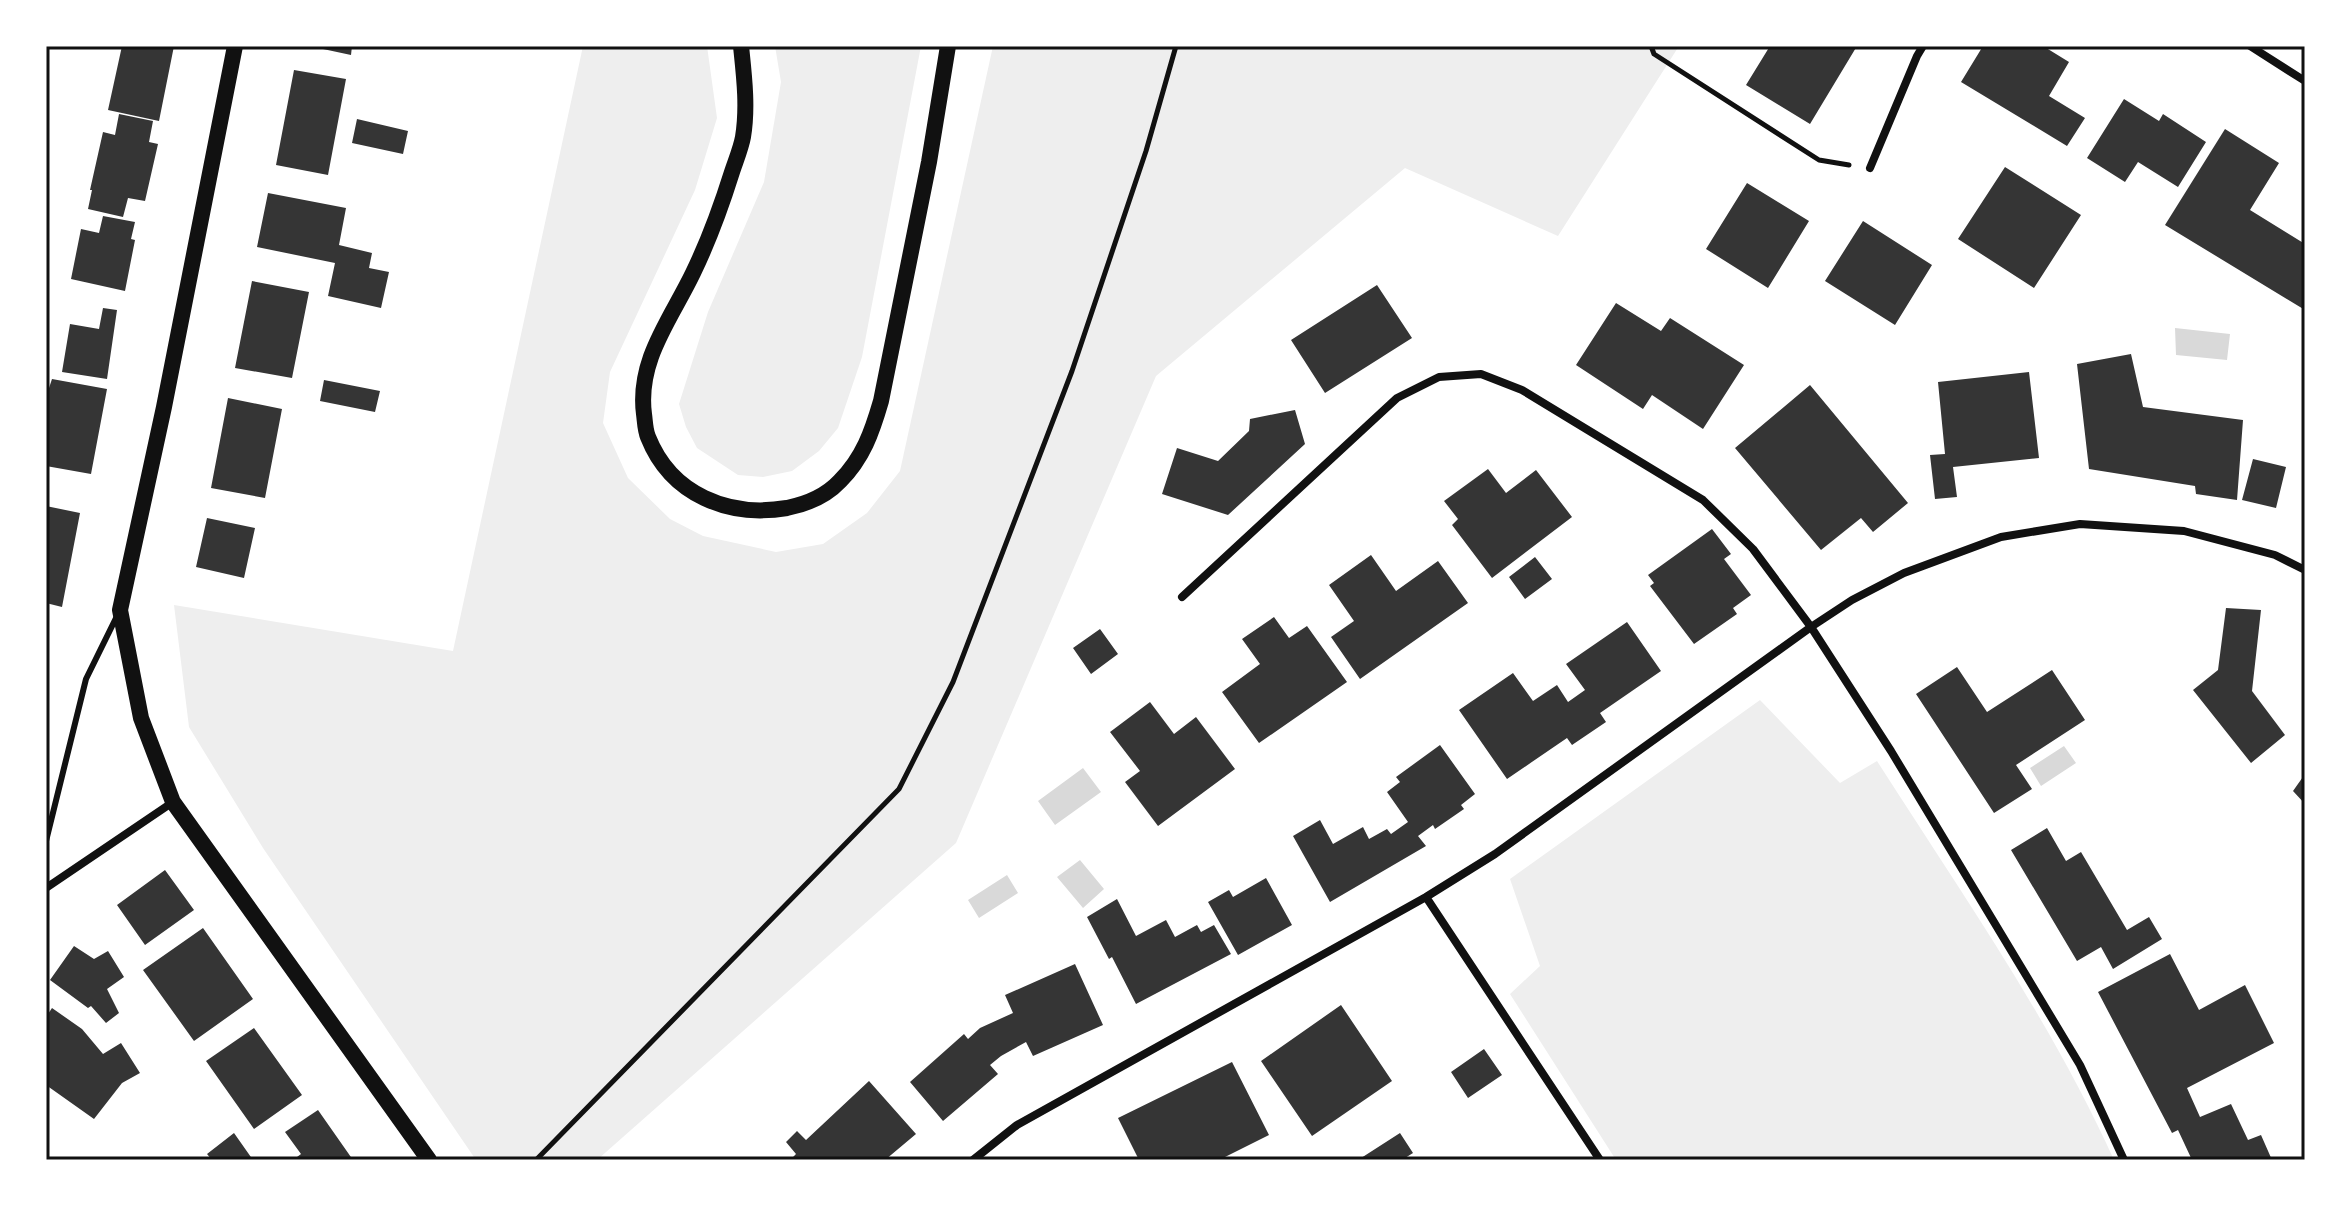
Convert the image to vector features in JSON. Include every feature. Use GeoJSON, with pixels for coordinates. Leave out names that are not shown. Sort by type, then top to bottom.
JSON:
{"type":"FeatureCollection","features":[{"type":"Feature","properties":{"kind":"main road"},"geometry":{"type":"LineString","coordinates":[[235,46],[164,407],[120,610],[141,718],[173,802],[429,1160]]}},
{"type":"Feature","properties":{"kind":"main road"},"geometry":{"type":"LineString","coordinates":[[741,46],[745,85],[743,136],[714,228],[657,341],[645,372],[643,405],[647,436],[673,477],[701,497],[728,508],[765,512],[802,505],[822,496],[840,482],[861,456],[872,431],[884,386],[929,162],[948,46]]}},
{"type":"Feature","properties":{"kind":"street"},"geometry":{"type":"LineString","coordinates":[[1870,168],[1923,46]]}},
{"type":"Feature","properties":{"kind":"street"},"geometry":{"type":"LineString","coordinates":[[2250,46],[2305,81]]}},
{"type":"Feature","properties":{"kind":"street"},"geometry":{"type":"LineString","coordinates":[[1182,597],[1397,398],[1439,377],[1481,374],[1522,390],[1703,500],[1753,549],[1811,627],[1891,751],[2080,1065],[2124,1160]]}},
{"type":"Feature","properties":{"kind":"street"},"geometry":{"type":"LineString","coordinates":[[973,1160],[1017,1125],[1426,897],[1495,854],[1811,627],[1852,600],[1904,573],[2001,537],[2080,524],[2184,531],[2275,555],[2305,570]]}},
{"type":"Feature","properties":{"kind":"street"},"geometry":{"type":"LineString","coordinates":[[46,888],[173,802]]}},
{"type":"Feature","properties":{"kind":"street"},"geometry":{"type":"LineString","coordinates":[[1426,897],[1600,1160]]}},
{"type":"Feature","properties":{"kind":"lane"},"geometry":{"type":"LineString","coordinates":[[46,841],[86,679],[120,610]]}},
{"type":"Feature","properties":{"kind":"path"},"geometry":{"type":"LineString","coordinates":[[536,1160],[899,789],[953,682],[1072,371],[1146,151],[1176,46]]}},
{"type":"Feature","properties":{"kind":"path"},"geometry":{"type":"LineString","coordinates":[[1651,46],[1654,54],[1819,160],[1870,168]]}},
{"type":"Feature","properties":{"kind":"shaded area"},"geometry":{"type":"Polygon","coordinates":[[[583,46],[707,46],[717,118],[695,190],[610,372],[603,423],[628,478],[670,519],[703,536],[776,552],[823,544],[867,513],[900,471],[993,46],[1679,46],[1558,236],[1405,168],[1156,376],[956,843],[597,1160],[476,1160],[263,848],[189,727],[174,605],[453,651],[583,46]]]}},
{"type":"Feature","properties":{"kind":"shaded area"},"geometry":{"type":"Polygon","coordinates":[[[775,46],[921,46],[862,357],[838,428],[819,451],[792,471],[763,477],[738,475],[697,448],[679,404],[708,312],[764,182],[781,82],[775,46]]]}},
{"type":"Feature","properties":{"kind":"shaded area"},"geometry":{"type":"Polygon","coordinates":[[[2175,328],[2230,334],[2227,360],[2176,355],[2175,328]]]}},
{"type":"Feature","properties":{"kind":"shaded area"},"geometry":{"type":"Polygon","coordinates":[[[1760,700],[1840,783],[1877,761],[2033,1006],[2114,1160],[1616,1160],[1510,994],[1540,966],[1510,879],[1760,700]]]}},
{"type":"Feature","properties":{"kind":"shaded area"},"geometry":{"type":"Polygon","coordinates":[[[2064,746],[2076,763],[2041,786],[2030,768],[2064,746]]]}},
{"type":"Feature","properties":{"kind":"shaded area"},"geometry":{"type":"Polygon","coordinates":[[[1083,768],[1101,792],[1055,825],[1038,801],[1083,768]]]}},
{"type":"Feature","properties":{"kind":"shaded area"},"geometry":{"type":"Polygon","coordinates":[[[1080,860],[1104,889],[1083,908],[1057,877],[1080,860]]]}},
{"type":"Feature","properties":{"kind":"shaded area"},"geometry":{"type":"Polygon","coordinates":[[[1007,875],[1018,893],[979,918],[968,900],[1007,875]]]}},
{"type":"Feature","properties":{"kind":"building"},"geometry":{"type":"Polygon","coordinates":[[[122,46],[174,46],[159,121],[108,110],[122,46]]]}},
{"type":"Feature","properties":{"kind":"building"},"geometry":{"type":"Polygon","coordinates":[[[309,46],[352,46],[351,55],[309,46]]]}},
{"type":"Feature","properties":{"kind":"building"},"geometry":{"type":"Polygon","coordinates":[[[1770,46],[1857,46],[1810,124],[1746,85],[1770,46]]]}},
{"type":"Feature","properties":{"kind":"building"},"geometry":{"type":"Polygon","coordinates":[[[1983,46],[2043,46],[2069,62],[2049,96],[2085,118],[2067,146],[1961,82],[1983,46]]]}},
{"type":"Feature","properties":{"kind":"building"},"geometry":{"type":"Polygon","coordinates":[[[294,70],[346,79],[328,175],[276,165],[294,70]]]}},
{"type":"Feature","properties":{"kind":"building"},"geometry":{"type":"Polygon","coordinates":[[[2124,99],[2159,121],[2163,114],[2206,142],[2178,187],[2138,162],[2125,182],[2087,158],[2124,99]]]}},
{"type":"Feature","properties":{"kind":"building"},"geometry":{"type":"Polygon","coordinates":[[[119,114],[153,121],[149,142],[158,144],[145,201],[128,198],[123,217],[88,209],[103,132],[115,135],[119,114]]]}},
{"type":"Feature","properties":{"kind":"building"},"geometry":{"type":"Polygon","coordinates":[[[357,119],[408,131],[403,154],[352,143],[357,119]]]}},
{"type":"Feature","properties":{"kind":"building"},"geometry":{"type":"Polygon","coordinates":[[[2225,129],[2279,163],[2250,210],[2305,244],[2305,310],[2165,225],[2225,129]]]}},
{"type":"Feature","properties":{"kind":"building"},"geometry":{"type":"Polygon","coordinates":[[[2005,167],[2081,215],[2034,288],[1958,239],[2005,167]]]}},
{"type":"Feature","properties":{"kind":"building"},"geometry":{"type":"Polygon","coordinates":[[[1747,183],[1809,221],[1768,288],[1706,249],[1747,183]]]}},
{"type":"Feature","properties":{"kind":"building"},"geometry":{"type":"Polygon","coordinates":[[[268,193],[346,208],[339,245],[372,253],[369,268],[389,272],[381,308],[328,296],[335,263],[257,247],[268,193]]]}},
{"type":"Feature","properties":{"kind":"building"},"geometry":{"type":"Polygon","coordinates":[[[103,216],[135,222],[131,239],[135,240],[125,291],[71,279],[81,229],[99,233],[103,216]]]}},
{"type":"Feature","properties":{"kind":"building"},"geometry":{"type":"Polygon","coordinates":[[[1863,221],[1932,265],[1895,325],[1825,281],[1863,221]]]}},
{"type":"Feature","properties":{"kind":"building"},"geometry":{"type":"Polygon","coordinates":[[[252,281],[309,292],[292,378],[235,368],[252,281]]]}},
{"type":"Feature","properties":{"kind":"building"},"geometry":{"type":"Polygon","coordinates":[[[1377,285],[1412,338],[1325,393],[1291,340],[1377,285]]]}},
{"type":"Feature","properties":{"kind":"building"},"geometry":{"type":"Polygon","coordinates":[[[1616,303],[1661,331],[1670,318],[1744,365],[1703,429],[1652,395],[1643,409],[1576,365],[1616,303]]]}},
{"type":"Feature","properties":{"kind":"building"},"geometry":{"type":"Polygon","coordinates":[[[103,308],[117,310],[107,379],[62,372],[70,324],[99,329],[103,308]]]}},
{"type":"Feature","properties":{"kind":"building"},"geometry":{"type":"Polygon","coordinates":[[[2131,354],[2143,407],[2243,420],[2237,500],[2196,494],[2195,486],[2089,469],[2077,364],[2131,354]]]}},
{"type":"Feature","properties":{"kind":"building"},"geometry":{"type":"Polygon","coordinates":[[[2029,372],[2039,458],[1953,467],[1957,497],[1935,499],[1930,455],[1945,454],[1938,382],[2029,372]]]}},
{"type":"Feature","properties":{"kind":"building"},"geometry":{"type":"Polygon","coordinates":[[[52,379],[107,389],[91,474],[46,466],[49,450],[46,449],[46,397],[52,379]]]}},
{"type":"Feature","properties":{"kind":"building"},"geometry":{"type":"Polygon","coordinates":[[[324,380],[380,391],[375,412],[320,401],[324,380]]]}},
{"type":"Feature","properties":{"kind":"building"},"geometry":{"type":"Polygon","coordinates":[[[1810,385],[1908,503],[1873,532],[1861,518],[1821,550],[1735,448],[1810,385]]]}},
{"type":"Feature","properties":{"kind":"building"},"geometry":{"type":"Polygon","coordinates":[[[228,398],[282,409],[265,498],[211,488],[228,398]]]}},
{"type":"Feature","properties":{"kind":"building"},"geometry":{"type":"Polygon","coordinates":[[[1295,410],[1305,444],[1228,515],[1162,494],[1177,448],[1218,461],[1249,431],[1250,419],[1295,410]]]}},
{"type":"Feature","properties":{"kind":"building"},"geometry":{"type":"Polygon","coordinates":[[[2253,459],[2286,467],[2276,508],[2242,500],[2253,459]]]}},
{"type":"Feature","properties":{"kind":"building"},"geometry":{"type":"Polygon","coordinates":[[[1488,469],[1506,493],[1536,470],[1572,517],[1492,578],[1452,525],[1458,519],[1444,501],[1488,469]]]}},
{"type":"Feature","properties":{"kind":"building"},"geometry":{"type":"Polygon","coordinates":[[[46,506],[80,513],[62,607],[46,603],[46,506]]]}},
{"type":"Feature","properties":{"kind":"building"},"geometry":{"type":"Polygon","coordinates":[[[207,518],[255,528],[244,578],[196,567],[207,518]]]}},
{"type":"Feature","properties":{"kind":"building"},"geometry":{"type":"Polygon","coordinates":[[[1712,529],[1731,554],[1724,559],[1751,595],[1733,608],[1737,614],[1694,644],[1650,586],[1654,583],[1648,575],[1712,529]]]}},
{"type":"Feature","properties":{"kind":"building"},"geometry":{"type":"Polygon","coordinates":[[[1371,555],[1396,591],[1438,561],[1468,603],[1360,679],[1331,637],[1354,621],[1329,585],[1371,555]]]}},
{"type":"Feature","properties":{"kind":"building"},"geometry":{"type":"Polygon","coordinates":[[[1535,557],[1552,579],[1525,599],[1509,577],[1535,557]]]}},
{"type":"Feature","properties":{"kind":"building"},"geometry":{"type":"Polygon","coordinates":[[[2226,608],[2261,610],[2252,691],[2285,735],[2251,763],[2193,690],[2218,670],[2226,608]]]}},
{"type":"Feature","properties":{"kind":"building"},"geometry":{"type":"Polygon","coordinates":[[[1274,617],[1289,638],[1307,626],[1347,682],[1259,743],[1222,692],[1260,664],[1242,639],[1274,617]]]}},
{"type":"Feature","properties":{"kind":"building"},"geometry":{"type":"Polygon","coordinates":[[[1627,622],[1661,671],[1600,713],[1606,722],[1572,745],[1567,738],[1507,779],[1459,710],[1513,673],[1533,701],[1557,685],[1568,702],[1585,690],[1566,664],[1627,622]]]}},
{"type":"Feature","properties":{"kind":"building"},"geometry":{"type":"Polygon","coordinates":[[[1100,629],[1118,654],[1091,674],[1073,648],[1100,629]]]}},
{"type":"Feature","properties":{"kind":"building"},"geometry":{"type":"Polygon","coordinates":[[[1957,667],[1987,712],[2052,670],[2085,720],[2016,765],[2032,789],[1994,813],[1916,694],[1957,667]]]}},
{"type":"Feature","properties":{"kind":"building"},"geometry":{"type":"Polygon","coordinates":[[[1150,702],[1174,734],[1196,717],[1235,769],[1158,826],[1125,782],[1140,771],[1110,732],[1150,702]]]}},
{"type":"Feature","properties":{"kind":"building"},"geometry":{"type":"Polygon","coordinates":[[[1440,745],[1475,794],[1461,805],[1464,809],[1435,829],[1433,825],[1418,836],[1426,846],[1330,902],[1293,836],[1320,820],[1333,844],[1363,827],[1369,839],[1387,829],[1391,834],[1408,822],[1387,792],[1400,782],[1396,777],[1440,745]]]}},
{"type":"Feature","properties":{"kind":"building"},"geometry":{"type":"Polygon","coordinates":[[[2305,774],[2305,804],[2293,791],[2305,774]]]}},
{"type":"Feature","properties":{"kind":"building"},"geometry":{"type":"Polygon","coordinates":[[[2047,828],[2066,861],[2081,852],[2127,930],[2149,917],[2162,939],[2113,969],[2101,947],[2077,961],[2011,850],[2047,828]]]}},
{"type":"Feature","properties":{"kind":"building"},"geometry":{"type":"Polygon","coordinates":[[[165,870],[194,910],[145,945],[117,905],[165,870]]]}},
{"type":"Feature","properties":{"kind":"building"},"geometry":{"type":"Polygon","coordinates":[[[1266,878],[1292,925],[1238,955],[1208,902],[1229,890],[1233,897],[1266,878]]]}},
{"type":"Feature","properties":{"kind":"building"},"geometry":{"type":"Polygon","coordinates":[[[1117,899],[1136,936],[1166,920],[1175,937],[1197,925],[1201,932],[1214,925],[1231,954],[1136,1004],[1087,917],[1117,899]]]}},
{"type":"Feature","properties":{"kind":"building"},"geometry":{"type":"Polygon","coordinates":[[[203,928],[253,999],[194,1041],[143,970],[203,928]]]}},
{"type":"Feature","properties":{"kind":"building"},"geometry":{"type":"Polygon","coordinates":[[[74,946],[94,959],[108,951],[124,977],[107,989],[119,1013],[106,1023],[91,1006],[88,1008],[50,980],[74,946]]]}},
{"type":"Feature","properties":{"kind":"building"},"geometry":{"type":"Polygon","coordinates":[[[2170,954],[2199,1010],[2245,985],[2274,1043],[2187,1088],[2200,1117],[2231,1104],[2248,1140],[2261,1135],[2272,1160],[2192,1160],[2178,1130],[2172,1133],[2098,992],[2170,954]]]}},
{"type":"Feature","properties":{"kind":"building"},"geometry":{"type":"Polygon","coordinates":[[[1075,964],[1103,1025],[1033,1056],[1026,1042],[1001,1056],[990,1065],[998,1074],[943,1121],[910,1082],[964,1034],[968,1039],[980,1028],[1013,1013],[1005,995],[1075,964]]]}},
{"type":"Feature","properties":{"kind":"building"},"geometry":{"type":"Polygon","coordinates":[[[1341,1005],[1392,1081],[1312,1136],[1261,1061],[1341,1005]]]}},
{"type":"Feature","properties":{"kind":"building"},"geometry":{"type":"Polygon","coordinates":[[[52,1008],[82,1029],[103,1054],[121,1043],[140,1073],[122,1083],[94,1119],[46,1085],[46,1017],[52,1008]]]}},
{"type":"Feature","properties":{"kind":"building"},"geometry":{"type":"Polygon","coordinates":[[[254,1028],[302,1095],[254,1129],[206,1061],[254,1028]]]}},
{"type":"Feature","properties":{"kind":"building"},"geometry":{"type":"Polygon","coordinates":[[[1484,1049],[1502,1075],[1468,1098],[1451,1072],[1484,1049]]]}},
{"type":"Feature","properties":{"kind":"building"},"geometry":{"type":"Polygon","coordinates":[[[1232,1062],[1269,1135],[1219,1160],[1139,1160],[1118,1118],[1232,1062]]]}},
{"type":"Feature","properties":{"kind":"building"},"geometry":{"type":"Polygon","coordinates":[[[869,1081],[916,1134],[885,1160],[790,1160],[796,1154],[786,1142],[797,1131],[806,1140],[869,1081]]]}},
{"type":"Feature","properties":{"kind":"building"},"geometry":{"type":"Polygon","coordinates":[[[318,1110],[353,1160],[293,1160],[301,1154],[285,1132],[318,1110]]]}},
{"type":"Feature","properties":{"kind":"building"},"geometry":{"type":"Polygon","coordinates":[[[234,1133],[253,1160],[212,1160],[207,1154],[234,1133]]]}},
{"type":"Feature","properties":{"kind":"building"},"geometry":{"type":"Polygon","coordinates":[[[1400,1133],[1413,1153],[1406,1160],[1358,1160],[1400,1133]]]}}]}
